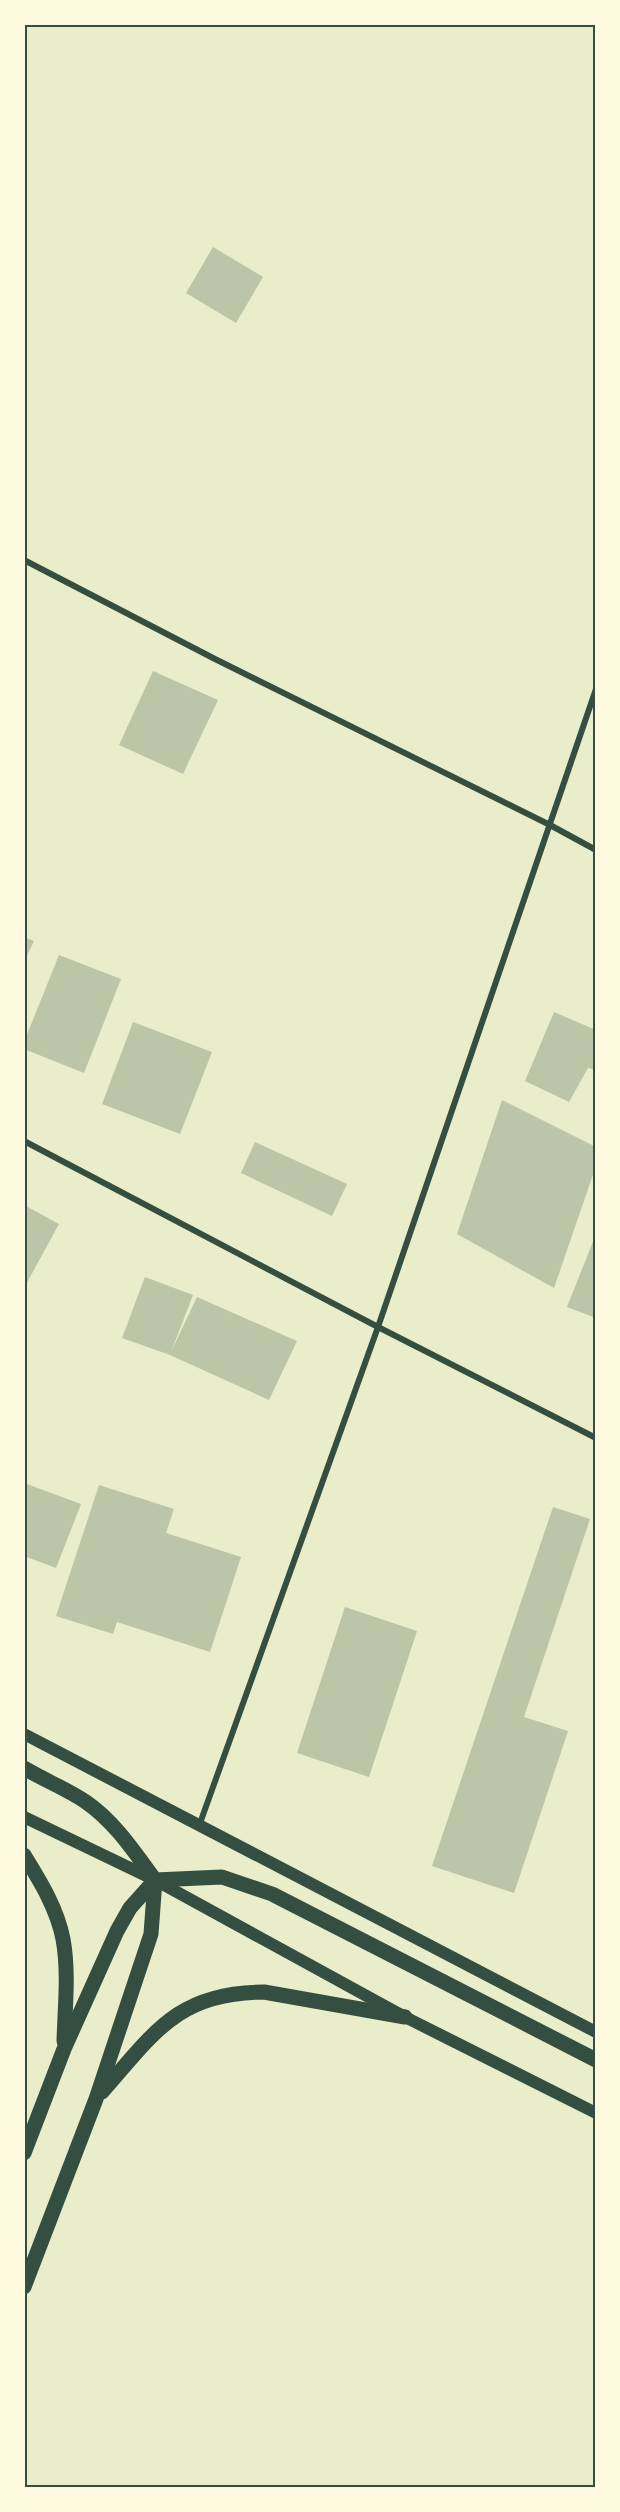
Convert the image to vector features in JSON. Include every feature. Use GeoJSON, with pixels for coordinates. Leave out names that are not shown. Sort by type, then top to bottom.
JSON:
{"type":"FeatureCollection","features":[{"type":"Feature","properties":{"kind":"main road"},"geometry":{"type":"LineString","coordinates":[[24,1734],[596,2032]]}},
{"type":"Feature","properties":{"kind":"main road"},"geometry":{"type":"LineString","coordinates":[[24,1768],[86,1802],[104,1817],[122,1836],[155,1881],[151,1934],[96,2099],[24,2287]]}},
{"type":"Feature","properties":{"kind":"main road"},"geometry":{"type":"LineString","coordinates":[[24,1817],[155,1881],[405,2017],[596,2113]]}},
{"type":"Feature","properties":{"kind":"main road"},"geometry":{"type":"LineString","coordinates":[[24,1855],[54,1909],[63,1938],[66,1968],[64,2049]]}},
{"type":"Feature","properties":{"kind":"main road"},"geometry":{"type":"LineString","coordinates":[[24,2153],[64,2049],[117,1931],[130,1908],[155,1881],[222,1877],[272,1894],[596,2060]]}},
{"type":"Feature","properties":{"kind":"main road"},"geometry":{"type":"LineString","coordinates":[[96,2099],[164,2023],[180,2012],[214,1997],[243,1992],[264,1992],[405,2017]]}},
{"type":"Feature","properties":{"kind":"street"},"geometry":{"type":"LineString","coordinates":[[24,560],[215,659],[596,850]]}},
{"type":"Feature","properties":{"kind":"street"},"geometry":{"type":"LineString","coordinates":[[199,1826],[378,1327],[596,689]]}},
{"type":"Feature","properties":{"kind":"street"},"geometry":{"type":"LineString","coordinates":[[24,1141],[378,1327],[596,1438]]}},
{"type":"Feature","properties":{"kind":"building"},"geometry":{"type":"Polygon","coordinates":[[[213,247],[263,277],[236,323],[186,293],[213,247]]]}},
{"type":"Feature","properties":{"kind":"building"},"geometry":{"type":"Polygon","coordinates":[[[153,671],[218,700],[183,774],[119,745],[153,671]]]}},
{"type":"Feature","properties":{"kind":"building"},"geometry":{"type":"Polygon","coordinates":[[[24,937],[34,941],[24,962],[24,937]]]}},
{"type":"Feature","properties":{"kind":"building"},"geometry":{"type":"Polygon","coordinates":[[[59,955],[121,979],[84,1073],[24,1049],[24,1042],[59,955]]]}},
{"type":"Feature","properties":{"kind":"building"},"geometry":{"type":"Polygon","coordinates":[[[554,1012],[596,1030],[596,1070],[588,1068],[569,1102],[525,1081],[554,1012]]]}},
{"type":"Feature","properties":{"kind":"building"},"geometry":{"type":"Polygon","coordinates":[[[133,1022],[212,1052],[180,1134],[102,1104],[133,1022]]]}},
{"type":"Feature","properties":{"kind":"building"},"geometry":{"type":"Polygon","coordinates":[[[502,1100],[596,1147],[596,1166],[554,1288],[457,1234],[502,1100]]]}},
{"type":"Feature","properties":{"kind":"building"},"geometry":{"type":"Polygon","coordinates":[[[255,1142],[347,1184],[332,1216],[241,1173],[255,1142]]]}},
{"type":"Feature","properties":{"kind":"building"},"geometry":{"type":"Polygon","coordinates":[[[24,1205],[59,1224],[24,1288],[24,1205]]]}},
{"type":"Feature","properties":{"kind":"building"},"geometry":{"type":"Polygon","coordinates":[[[596,1234],[596,1318],[567,1307],[596,1234]]]}},
{"type":"Feature","properties":{"kind":"building"},"geometry":{"type":"Polygon","coordinates":[[[145,1277],[193,1295],[171,1352],[197,1297],[297,1341],[269,1400],[170,1355],[122,1338],[145,1277]]]}},
{"type":"Feature","properties":{"kind":"building"},"geometry":{"type":"Polygon","coordinates":[[[24,1483],[81,1504],[56,1568],[24,1556],[24,1483]]]}},
{"type":"Feature","properties":{"kind":"building"},"geometry":{"type":"Polygon","coordinates":[[[99,1485],[174,1509],[166,1533],[241,1557],[210,1652],[117,1622],[113,1634],[56,1616],[99,1485]]]}},
{"type":"Feature","properties":{"kind":"building"},"geometry":{"type":"Polygon","coordinates":[[[553,1507],[590,1519],[524,1717],[568,1731],[514,1893],[432,1866],[553,1507]]]}},
{"type":"Feature","properties":{"kind":"building"},"geometry":{"type":"Polygon","coordinates":[[[345,1607],[417,1631],[369,1777],[297,1753],[345,1607]]]}}]}
